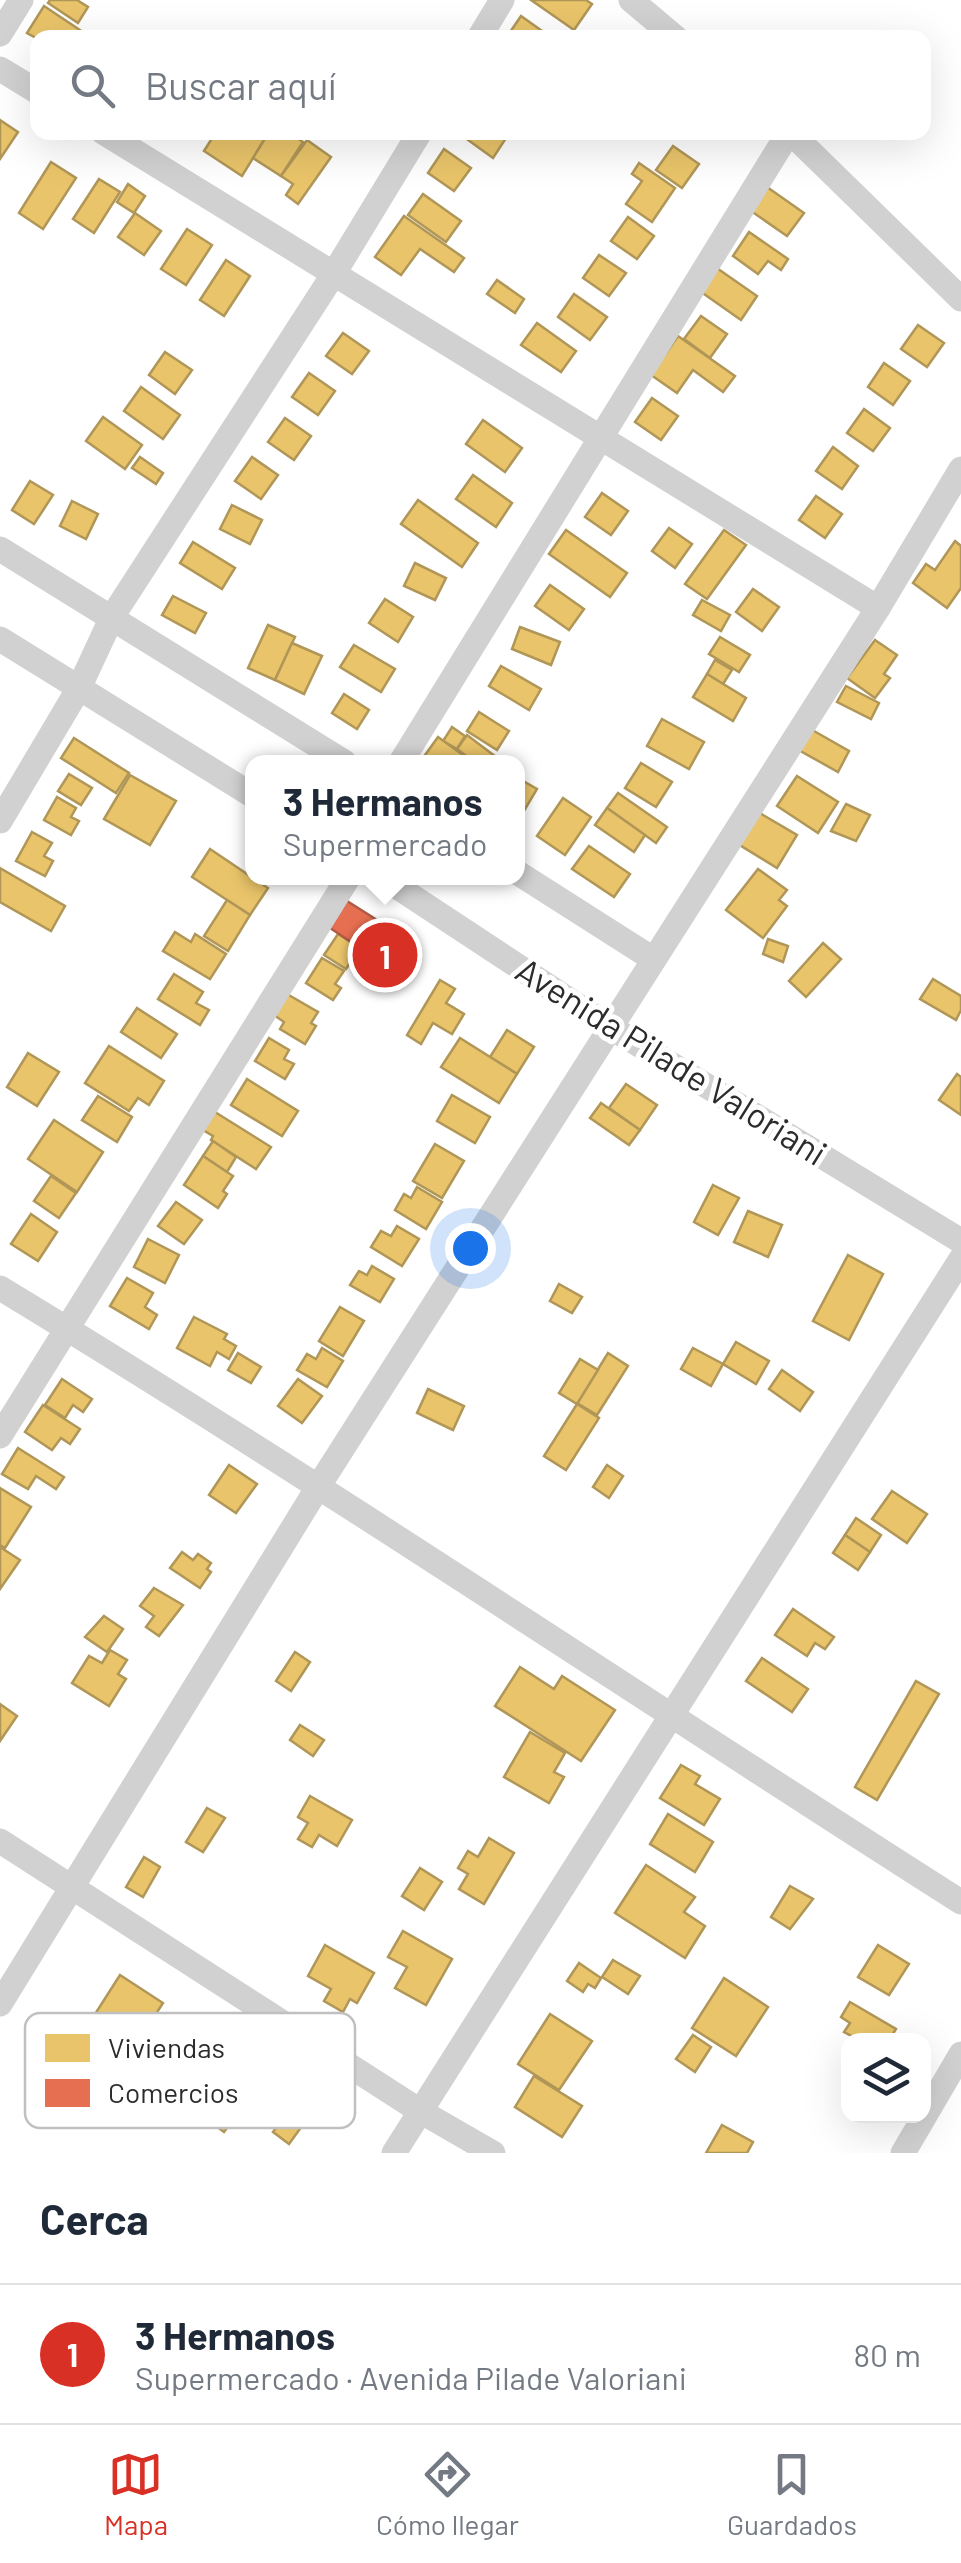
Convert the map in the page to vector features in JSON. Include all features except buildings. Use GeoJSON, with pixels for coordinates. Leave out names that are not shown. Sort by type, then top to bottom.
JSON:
{"type":"FeatureCollection","features":[{"type":"Feature","properties":{"kind":"street"},"geometry":{"type":"LineString","coordinates":[[0,34],[21,0]]}},
{"type":"Feature","properties":{"kind":"street"},"geometry":{"type":"LineString","coordinates":[[484,30],[502,0]]}},
{"type":"Feature","properties":{"kind":"street"},"geometry":{"type":"LineString","coordinates":[[631,0],[667,30]]}},
{"type":"Feature","properties":{"kind":"street"},"geometry":{"type":"LineString","coordinates":[[0,69],[30,87]]}},
{"type":"Feature","properties":{"kind":"street"},"geometry":{"type":"LineString","coordinates":[[116,140],[878,608]]}},
{"type":"Feature","properties":{"kind":"street"},"geometry":{"type":"LineString","coordinates":[[0,822],[79,688],[112,618],[415,140]]}},
{"type":"Feature","properties":{"kind":"street"},"geometry":{"type":"LineString","coordinates":[[405,755],[784,140]]}},
{"type":"Feature","properties":{"kind":"street"},"geometry":{"type":"LineString","coordinates":[[797,140],[961,299]]}},
{"type":"Feature","properties":{"kind":"street"},"geometry":{"type":"LineString","coordinates":[[0,2004],[318,1487],[878,608],[961,469]]}},
{"type":"Feature","properties":{"kind":"street"},"geometry":{"type":"LineString","coordinates":[[0,549],[333,755]]}},
{"type":"Feature","properties":{"kind":"street"},"geometry":{"type":"LineString","coordinates":[[0,639],[245,791]]}},
{"type":"Feature","properties":{"kind":"street"},"geometry":{"type":"LineString","coordinates":[[525,877],[653,959]]}},
{"type":"Feature","properties":{"kind":"street"},"geometry":{"type":"LineString","coordinates":[[0,1436],[344,885]]}},
{"type":"Feature","properties":{"kind":"street","name":"Avenida Pilade Valoriani"},"geometry":{"type":"LineString","coordinates":[[395,885],[610,1026],[961,1241]]}},
{"type":"Feature","properties":{"kind":"street"},"geometry":{"type":"LineString","coordinates":[[394,2153],[961,1260]]}},
{"type":"Feature","properties":{"kind":"street"},"geometry":{"type":"LineString","coordinates":[[0,1288],[318,1487],[961,1902]]}},
{"type":"Feature","properties":{"kind":"street"},"geometry":{"type":"LineString","coordinates":[[0,1842],[269,2013]]}},
{"type":"Feature","properties":{"kind":"street"},"geometry":{"type":"LineString","coordinates":[[904,2153],[961,2054]]}},
{"type":"Feature","properties":{"kind":"street"},"geometry":{"type":"LineString","coordinates":[[355,2068],[493,2153]]}},
{"type":"Feature","properties":{"kind":"place","name":"3 Hermanos"},"geometry":{"type":"Point","coordinates":[385,955]}}]}
